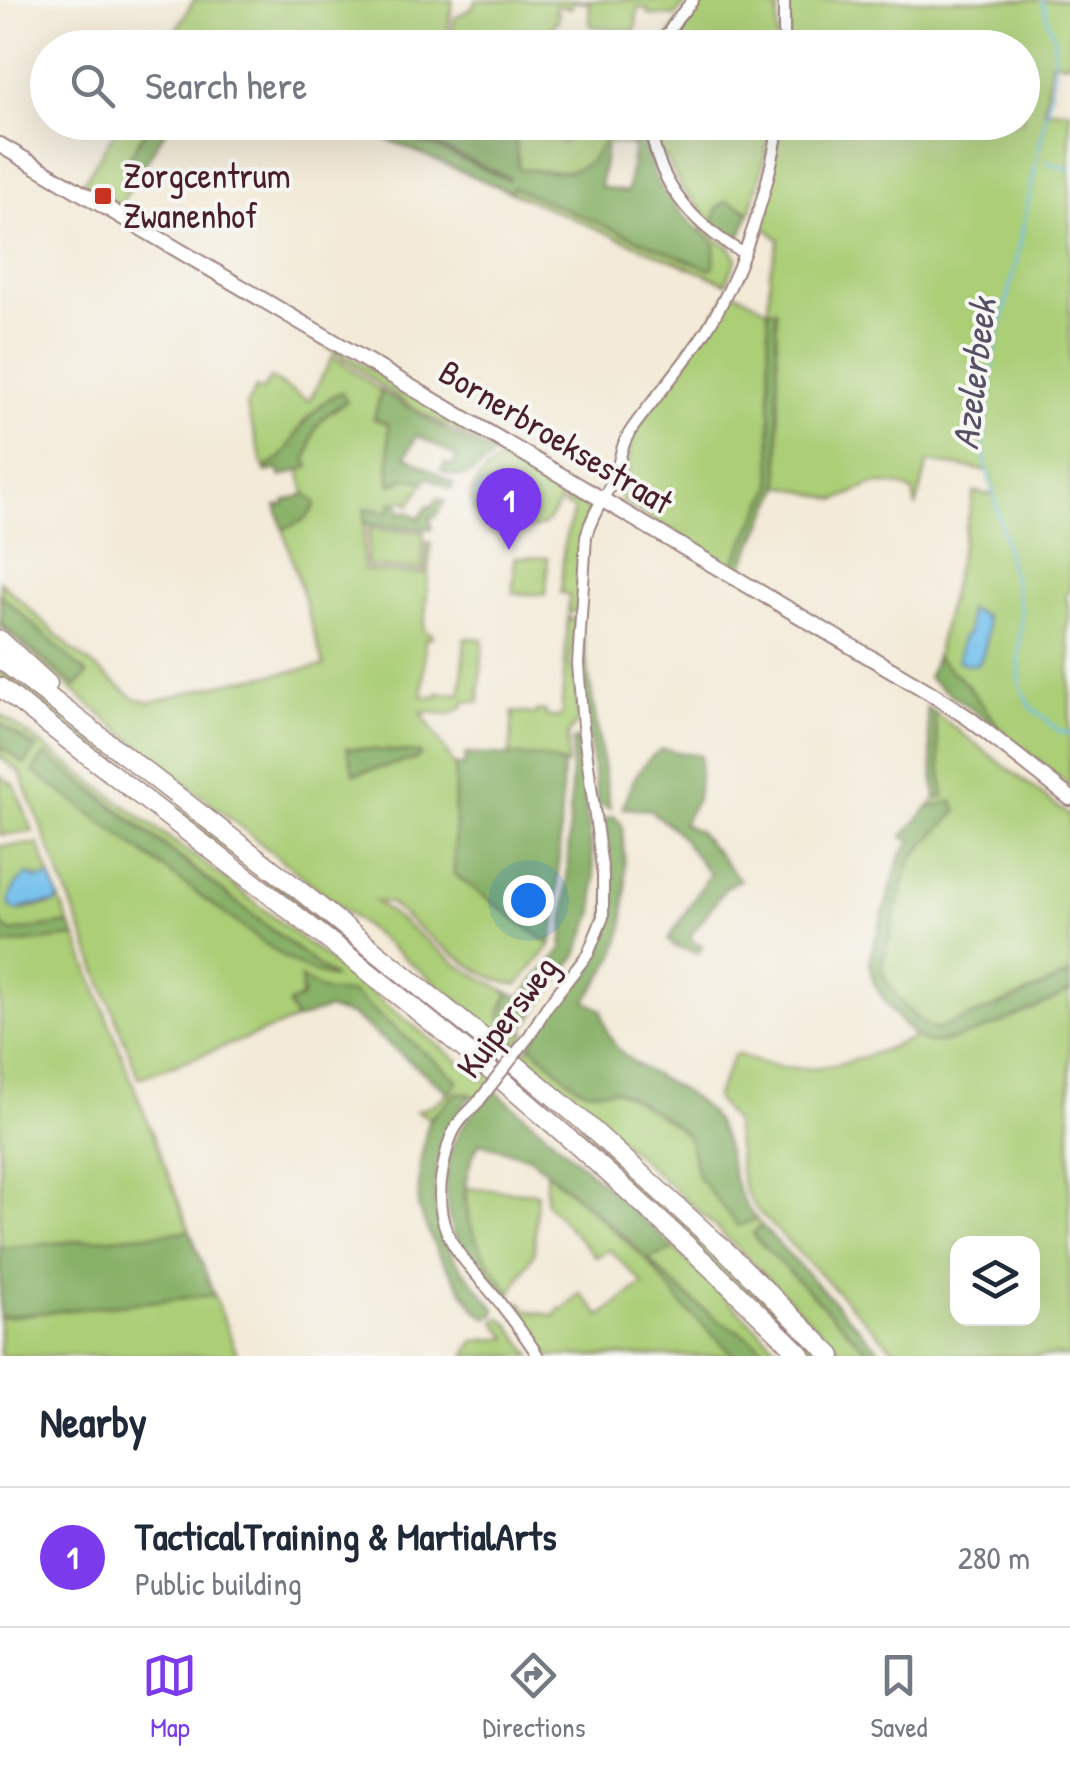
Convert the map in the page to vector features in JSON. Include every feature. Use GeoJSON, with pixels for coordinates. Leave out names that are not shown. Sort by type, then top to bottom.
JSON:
{"type":"FeatureCollection","features":[{"type":"Feature","properties":{"kind":"highway"},"geometry":{"type":"LineString","coordinates":[[0,640],[102,738]]}},
{"type":"Feature","properties":{"kind":"highway"},"geometry":{"type":"LineString","coordinates":[[0,660],[344,926],[569,1109],[728,1253],[832,1356]]}},
{"type":"Feature","properties":{"kind":"highway"},"geometry":{"type":"LineString","coordinates":[[0,687],[512,1089],[646,1208],[802,1356]]}},
{"type":"Feature","properties":{"kind":"highway"},"geometry":{"type":"LineString","coordinates":[[0,700],[33,723],[62,735]]}},
{"type":"Feature","properties":{"kind":"main road","name":"Bornerbroeksestraat"},"geometry":{"type":"LineString","coordinates":[[0,145],[929,692],[970,719],[1070,798]]}},
{"type":"Feature","properties":{"kind":"street"},"geometry":{"type":"LineString","coordinates":[[670,30],[694,0]]}},
{"type":"Feature","properties":{"kind":"street"},"geometry":{"type":"LineString","coordinates":[[784,0],[784,30]]}},
{"type":"Feature","properties":{"kind":"street"},"geometry":{"type":"LineString","coordinates":[[653,140],[656,156],[673,192],[704,227],[742,253]]}},
{"type":"Feature","properties":{"kind":"street","name":"Kuipersweg"},"geometry":{"type":"LineString","coordinates":[[538,1356],[470,1270],[444,1224],[440,1188],[448,1146],[459,1122],[530,1035],[588,954],[603,917],[604,875],[578,664],[586,536],[614,478],[629,432],[690,354],[728,289],[768,175],[775,140]]}},
{"type":"Feature","properties":{"kind":"green space"},"geometry":{"type":"Polygon","coordinates":[[[194,0],[453,0],[448,30],[176,30],[194,0]]]}},
{"type":"Feature","properties":{"kind":"green space"},"geometry":{"type":"Polygon","coordinates":[[[476,0],[689,0],[675,16],[651,15],[648,9],[638,8],[635,30],[591,26],[590,3],[573,1],[571,8],[556,6],[558,21],[549,30],[452,30],[455,18],[473,7],[476,0]]]}},
{"type":"Feature","properties":{"kind":"green space"},"geometry":{"type":"Polygon","coordinates":[[[707,0],[757,0],[778,10],[777,30],[673,30],[678,22],[683,27],[707,0]]]}},
{"type":"Feature","properties":{"kind":"green space"},"geometry":{"type":"Polygon","coordinates":[[[788,0],[1070,0],[1070,62],[1051,63],[1044,110],[1070,110],[1070,589],[1066,595],[1070,616],[1066,632],[1070,651],[1070,787],[1003,732],[967,685],[936,657],[974,492],[993,495],[988,471],[928,462],[916,508],[913,492],[901,486],[872,485],[837,500],[780,485],[776,311],[768,311],[772,487],[732,566],[622,502],[620,494],[634,434],[731,290],[768,309],[770,271],[779,240],[758,221],[778,140],[1040,140],[1040,30],[789,30],[788,0]]]}},
{"type":"Feature","properties":{"kind":"green space"},"geometry":{"type":"Polygon","coordinates":[[[110,140],[140,140],[123,168],[137,177],[120,205],[81,182],[110,140]]]}},
{"type":"Feature","properties":{"kind":"green space"},"geometry":{"type":"Polygon","coordinates":[[[140,140],[160,140],[137,177],[123,168],[140,140]]]}},
{"type":"Feature","properties":{"kind":"green space"},"geometry":{"type":"Polygon","coordinates":[[[389,140],[428,144],[508,180],[429,140],[515,140],[519,169],[556,172],[577,169],[607,142],[600,187],[626,192],[635,140],[647,140],[653,172],[670,200],[715,244],[714,267],[709,269],[512,187],[510,192],[389,140]]]}},
{"type":"Feature","properties":{"kind":"green space"},"geometry":{"type":"Polygon","coordinates":[[[515,140],[633,140],[632,146],[604,142],[587,163],[567,171],[519,169],[515,140]]]}},
{"type":"Feature","properties":{"kind":"green space"},"geometry":{"type":"Polygon","coordinates":[[[655,140],[768,140],[750,212],[739,205],[711,229],[703,222],[707,217],[681,187],[666,157],[660,162],[655,140]]]}},
{"type":"Feature","properties":{"kind":"green space"},"geometry":{"type":"Polygon","coordinates":[[[512,187],[709,269],[715,244],[699,231],[702,228],[737,258],[726,283],[510,192],[512,187]]]}},
{"type":"Feature","properties":{"kind":"green space"},"geometry":{"type":"Polygon","coordinates":[[[728,201],[750,212],[735,244],[711,229],[717,210],[728,201]]]}},
{"type":"Feature","properties":{"kind":"green space"},"geometry":{"type":"Polygon","coordinates":[[[768,310],[776,310],[780,488],[740,571],[732,566],[772,487],[768,310]]]}},
{"type":"Feature","properties":{"kind":"green space"},"geometry":{"type":"Polygon","coordinates":[[[319,342],[498,444],[498,449],[412,407],[319,342]]]}},
{"type":"Feature","properties":{"kind":"green space"},"geometry":{"type":"Polygon","coordinates":[[[333,356],[381,391],[374,418],[388,423],[390,483],[394,485],[405,478],[425,482],[409,505],[405,500],[391,503],[390,512],[365,508],[363,570],[425,574],[427,542],[431,542],[424,631],[432,637],[425,639],[423,697],[461,694],[465,638],[483,639],[479,702],[464,701],[463,707],[450,714],[421,712],[455,766],[454,874],[551,945],[519,984],[506,983],[452,953],[390,903],[375,901],[458,965],[509,993],[502,1007],[508,1027],[502,1036],[109,722],[0,627],[0,623],[76,687],[87,675],[0,594],[0,581],[72,649],[134,698],[151,702],[229,682],[324,666],[283,529],[302,521],[314,509],[299,470],[308,467],[306,458],[319,423],[346,402],[314,412],[282,456],[264,468],[246,406],[256,388],[262,391],[270,378],[309,401],[333,356]],[[348,748],[355,774],[416,759],[420,753],[348,748]]]}},
{"type":"Feature","properties":{"kind":"green space"},"geometry":{"type":"Polygon","coordinates":[[[381,391],[454,435],[496,454],[470,474],[458,476],[441,470],[445,463],[452,467],[457,457],[417,435],[406,456],[454,484],[451,489],[429,477],[425,482],[405,478],[391,485],[388,424],[374,419],[381,391]]]}},
{"type":"Feature","properties":{"kind":"green space"},"geometry":{"type":"Polygon","coordinates":[[[341,392],[347,401],[315,430],[306,459],[309,467],[281,477],[278,469],[266,472],[264,468],[281,457],[312,414],[341,392]]]}},
{"type":"Feature","properties":{"kind":"green space"},"geometry":{"type":"Polygon","coordinates":[[[503,456],[565,492],[543,525],[528,529],[497,526],[476,514],[471,505],[473,489],[503,456]],[[481,485],[475,497],[479,509],[505,513],[518,510],[518,503],[507,488],[481,485]]]}},
{"type":"Feature","properties":{"kind":"green space"},"geometry":{"type":"Polygon","coordinates":[[[306,494],[316,503],[313,509],[302,520],[283,529],[276,506],[306,494]]]}},
{"type":"Feature","properties":{"kind":"green space"},"geometry":{"type":"Polygon","coordinates":[[[569,495],[589,509],[584,525],[577,611],[568,613],[569,594],[561,593],[564,543],[574,509],[563,505],[569,495]]]}},
{"type":"Feature","properties":{"kind":"green space"},"geometry":{"type":"Polygon","coordinates":[[[438,498],[445,501],[435,517],[430,517],[432,529],[365,525],[365,508],[390,512],[390,503],[398,503],[401,513],[408,511],[419,519],[438,498]]]}},
{"type":"Feature","properties":{"kind":"green space"},"geometry":{"type":"Polygon","coordinates":[[[369,529],[424,532],[422,570],[367,566],[369,529]]]}},
{"type":"Feature","properties":{"kind":"green space"},"geometry":{"type":"Polygon","coordinates":[[[515,557],[548,558],[546,595],[513,593],[515,557]]]}},
{"type":"Feature","properties":{"kind":"green space"},"geometry":{"type":"Polygon","coordinates":[[[0,594],[87,674],[76,687],[0,623],[0,594]]]}},
{"type":"Feature","properties":{"kind":"green space"},"geometry":{"type":"Polygon","coordinates":[[[568,617],[576,620],[570,666],[574,670],[579,720],[568,735],[567,765],[510,756],[513,712],[536,714],[537,710],[546,711],[546,717],[561,717],[568,617]]]}},
{"type":"Feature","properties":{"kind":"green space"},"geometry":{"type":"Polygon","coordinates":[[[582,634],[610,808],[598,804],[582,685],[582,634]]]}},
{"type":"Feature","properties":{"kind":"green space"},"geometry":{"type":"Polygon","coordinates":[[[936,657],[967,685],[1003,732],[928,678],[936,657]]]}},
{"type":"Feature","properties":{"kind":"green space"},"geometry":{"type":"Polygon","coordinates":[[[0,667],[500,1059],[523,1029],[527,1033],[505,1063],[627,1168],[824,1356],[808,1356],[506,1075],[477,1100],[472,1095],[449,1102],[430,1118],[416,1111],[440,1100],[458,1080],[352,993],[326,992],[301,979],[301,995],[289,1005],[296,1020],[139,1078],[20,772],[0,757],[0,746],[25,764],[36,748],[0,723],[0,714],[217,873],[483,1080],[495,1065],[0,676],[0,667]],[[45,755],[34,771],[269,946],[303,967],[332,977],[45,755]]]}},
{"type":"Feature","properties":{"kind":"green space"},"geometry":{"type":"Polygon","coordinates":[[[926,707],[934,712],[944,797],[936,799],[926,707]]]}},
{"type":"Feature","properties":{"kind":"green space"},"geometry":{"type":"Polygon","coordinates":[[[934,712],[1070,816],[1070,974],[936,1030],[919,1020],[902,1002],[888,982],[882,964],[910,860],[957,812],[953,801],[928,808],[944,796],[934,712]]]}},
{"type":"Feature","properties":{"kind":"green space"},"geometry":{"type":"Polygon","coordinates":[[[0,723],[36,749],[25,764],[0,746],[0,723]]]}},
{"type":"Feature","properties":{"kind":"green space"},"geometry":{"type":"Polygon","coordinates":[[[577,738],[595,878],[594,912],[577,955],[523,1029],[505,1027],[500,1015],[509,994],[503,990],[520,997],[562,949],[573,740],[577,738]]]}},
{"type":"Feature","properties":{"kind":"green space"},"geometry":{"type":"Polygon","coordinates":[[[347,748],[420,753],[420,755],[354,774],[347,748]]]}},
{"type":"Feature","properties":{"kind":"green space"},"geometry":{"type":"Polygon","coordinates":[[[662,749],[701,756],[697,799],[682,824],[698,831],[740,880],[724,890],[691,935],[693,943],[702,945],[699,953],[676,947],[668,940],[710,874],[677,832],[650,810],[623,808],[637,775],[662,749]]]}},
{"type":"Feature","properties":{"kind":"green space"},"geometry":{"type":"Polygon","coordinates":[[[45,754],[334,978],[286,958],[33,771],[45,754]]]}},
{"type":"Feature","properties":{"kind":"green space"},"geometry":{"type":"Polygon","coordinates":[[[466,754],[543,757],[563,765],[556,923],[551,945],[454,874],[455,766],[464,766],[466,754]]]}},
{"type":"Feature","properties":{"kind":"green space"},"geometry":{"type":"Polygon","coordinates":[[[0,776],[15,786],[33,832],[0,835],[0,776]]]}},
{"type":"Feature","properties":{"kind":"green space"},"geometry":{"type":"Polygon","coordinates":[[[953,801],[957,811],[910,860],[882,964],[894,992],[919,1020],[936,1030],[1070,974],[1070,991],[975,1033],[937,1043],[925,1042],[902,1023],[878,990],[872,978],[871,954],[901,855],[912,840],[902,837],[928,808],[953,801]]]}},
{"type":"Feature","properties":{"kind":"green space"},"geometry":{"type":"Polygon","coordinates":[[[615,816],[622,825],[626,885],[623,929],[614,958],[586,1001],[602,1010],[607,1030],[629,1059],[696,1101],[718,1125],[739,1192],[756,1219],[738,1226],[699,1178],[688,1137],[676,1126],[615,1090],[586,1091],[576,1086],[530,1045],[591,956],[605,928],[609,887],[600,830],[604,819],[615,816]]]}},
{"type":"Feature","properties":{"kind":"green space"},"geometry":{"type":"Polygon","coordinates":[[[38,844],[51,877],[37,879],[33,875],[23,910],[52,904],[59,898],[69,923],[12,932],[0,924],[0,846],[38,844]]]}},
{"type":"Feature","properties":{"kind":"green space"},"geometry":{"type":"Polygon","coordinates":[[[69,923],[76,937],[0,945],[0,924],[12,932],[69,923]]]}},
{"type":"Feature","properties":{"kind":"green space"},"geometry":{"type":"Polygon","coordinates":[[[76,937],[190,1231],[0,1248],[0,945],[76,937]]]}},
{"type":"Feature","properties":{"kind":"green space"},"geometry":{"type":"Polygon","coordinates":[[[301,978],[326,992],[352,993],[458,1080],[449,1093],[353,1016],[327,1009],[296,1020],[289,1005],[303,995],[301,978]]]}},
{"type":"Feature","properties":{"kind":"green space"},"geometry":{"type":"Polygon","coordinates":[[[1070,991],[1070,1356],[900,1356],[757,1210],[745,1191],[734,1123],[715,1098],[734,1055],[784,1068],[806,1068],[850,1061],[917,1036],[925,1042],[1016,1016],[1070,991]]]}},
{"type":"Feature","properties":{"kind":"green space"},"geometry":{"type":"Polygon","coordinates":[[[530,1045],[576,1086],[625,1094],[676,1126],[688,1137],[699,1178],[738,1225],[756,1219],[762,1226],[754,1236],[873,1356],[846,1356],[721,1232],[524,1053],[530,1045]]]}},
{"type":"Feature","properties":{"kind":"green space"},"geometry":{"type":"Polygon","coordinates":[[[494,1090],[675,1249],[648,1259],[665,1276],[700,1307],[772,1356],[735,1356],[684,1307],[628,1240],[530,1157],[479,1143],[465,1185],[466,1204],[486,1258],[511,1293],[502,1297],[469,1261],[456,1240],[445,1187],[458,1135],[494,1090]]]}},
{"type":"Feature","properties":{"kind":"green space"},"geometry":{"type":"Polygon","coordinates":[[[457,1092],[472,1095],[447,1133],[440,1154],[435,1198],[445,1241],[460,1267],[495,1309],[495,1314],[487,1318],[476,1310],[438,1254],[418,1208],[420,1164],[428,1121],[457,1092]]]}},
{"type":"Feature","properties":{"kind":"green space"},"geometry":{"type":"Polygon","coordinates":[[[546,1171],[646,1259],[675,1249],[786,1356],[772,1356],[710,1314],[651,1262],[684,1307],[735,1356],[546,1356],[516,1314],[521,1302],[526,1310],[556,1316],[580,1293],[601,1316],[643,1284],[610,1250],[596,1257],[546,1203],[546,1171]]]}},
{"type":"Feature","properties":{"kind":"green space"},"geometry":{"type":"Polygon","coordinates":[[[466,1188],[537,1193],[534,1253],[511,1293],[485,1257],[473,1231],[466,1188]]]}},
{"type":"Feature","properties":{"kind":"green space"},"geometry":{"type":"Polygon","coordinates":[[[762,1226],[885,1356],[873,1356],[758,1241],[753,1233],[762,1226]]]}},
{"type":"Feature","properties":{"kind":"green space"},"geometry":{"type":"Polygon","coordinates":[[[190,1231],[214,1295],[0,1317],[0,1248],[190,1231]]]}},
{"type":"Feature","properties":{"kind":"green space"},"geometry":{"type":"Polygon","coordinates":[[[214,1295],[238,1356],[0,1356],[0,1317],[214,1295]]]}},
{"type":"Feature","properties":{"kind":"green space"},"geometry":{"type":"Polygon","coordinates":[[[501,1318],[532,1356],[465,1356],[474,1341],[508,1338],[495,1321],[501,1318]]]}},
{"type":"Feature","properties":{"kind":"water"},"geometry":{"type":"Polygon","coordinates":[[[481,485],[507,488],[518,503],[518,510],[505,513],[479,509],[475,493],[481,485]]]}},
{"type":"Feature","properties":{"kind":"water"},"geometry":{"type":"Polygon","coordinates":[[[968,609],[985,617],[986,641],[979,664],[958,661],[962,637],[968,633],[968,609]]]}},
{"type":"Feature","properties":{"kind":"water"},"geometry":{"type":"Polygon","coordinates":[[[28,874],[37,879],[51,877],[59,898],[56,903],[31,905],[17,911],[10,906],[14,888],[28,874]]]}},
{"type":"Feature","properties":{"kind":"waterway","name":"Azelerbeek"},"geometry":{"type":"LineString","coordinates":[[1042,0],[1054,39],[1054,73],[994,354],[983,450],[1021,611],[1020,685],[1031,707],[1058,730],[1070,734]]}},
{"type":"Feature","properties":{"kind":"waterway"},"geometry":{"type":"LineString","coordinates":[[1047,162],[1070,169]]}},
{"type":"Feature","properties":{"kind":"place","name":"Zorgcentrum Zwanenhof"},"geometry":{"type":"Point","coordinates":[103,196]}},
{"type":"Feature","properties":{"kind":"place","name":"TacticalTraining & MartialArts"},"geometry":{"type":"Point","coordinates":[509,550]}}]}
